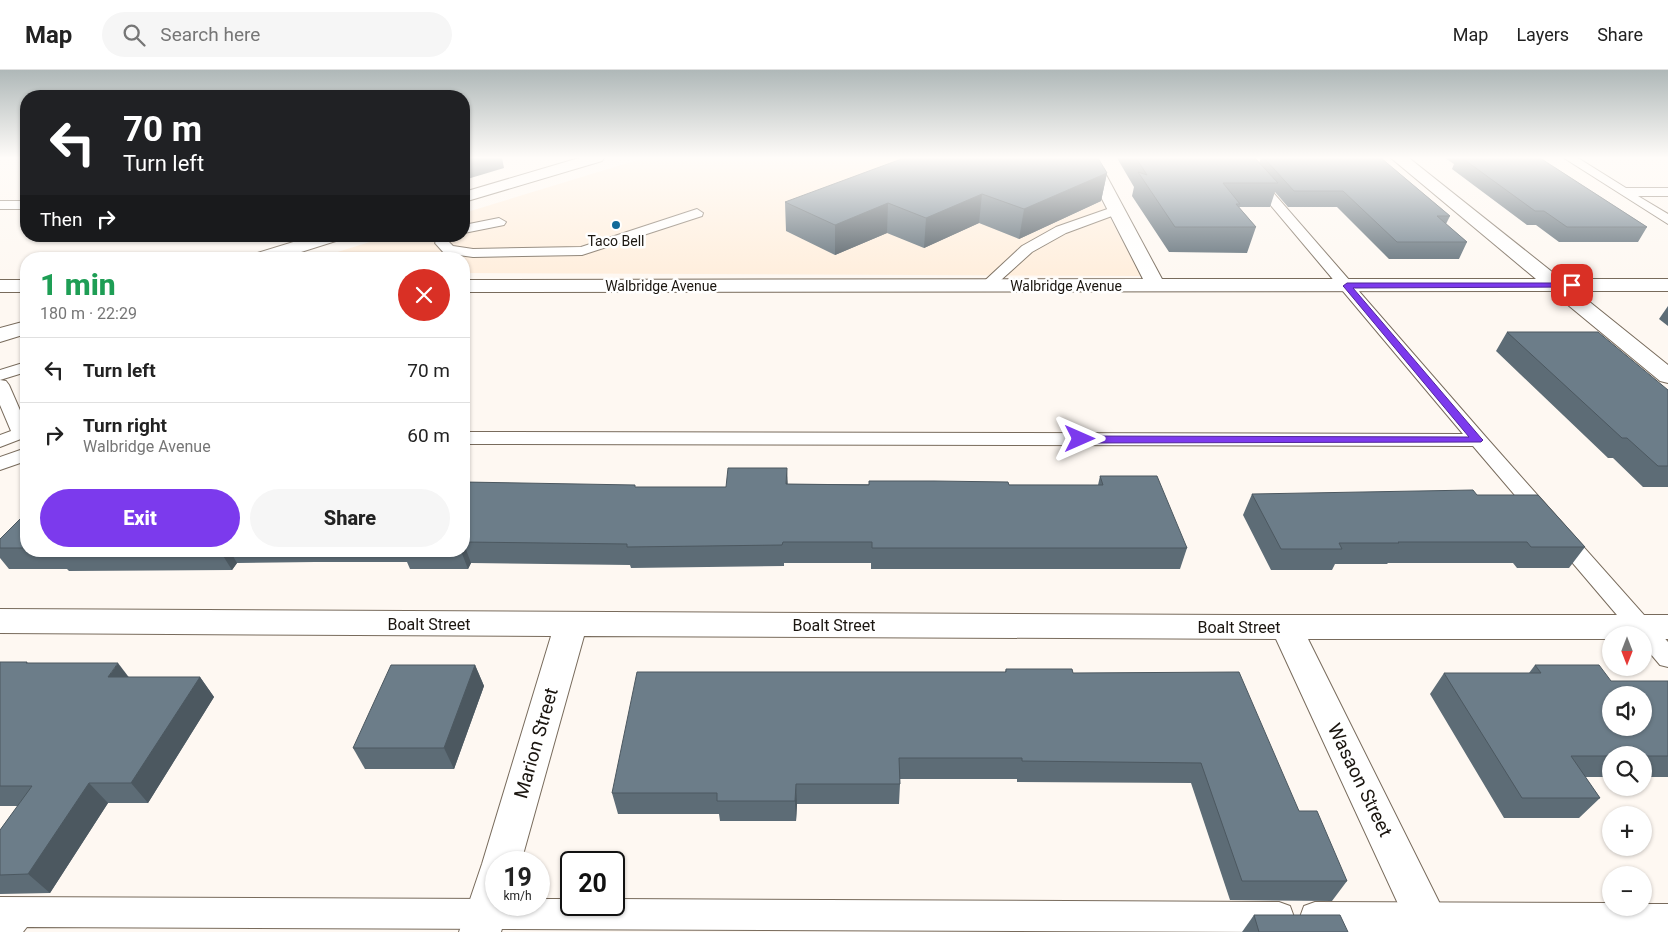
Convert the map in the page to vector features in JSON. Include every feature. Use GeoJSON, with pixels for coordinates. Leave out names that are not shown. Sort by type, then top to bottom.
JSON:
{"type":"FeatureCollection","features":[{"type":"Feature","properties":{"kind":"street"},"geometry":{"type":"LineString","coordinates":[[1110,198],[1156,286]]}},
{"type":"Feature","properties":{"kind":"street"},"geometry":{"type":"LineString","coordinates":[[1449,198],[1668,376]]}},
{"type":"Feature","properties":{"kind":"street"},"geometry":{"type":"LineString","coordinates":[[281,252],[313,242]]}},
{"type":"Feature","properties":{"kind":"street","name":"Walbridge Avenue"},"geometry":{"type":"LineString","coordinates":[[470,286],[1668,285]]}},
{"type":"Feature","properties":{"kind":"street"},"geometry":{"type":"LineString","coordinates":[[0,286],[20,286]]}},
{"type":"Feature","properties":{"kind":"street"},"geometry":{"type":"LineString","coordinates":[[0,335],[20,329]]}},
{"type":"Feature","properties":{"kind":"street","name":"Boalt Street"},"geometry":{"type":"LineString","coordinates":[[0,621],[1655,627]]}},
{"type":"Feature","properties":{"kind":"street","name":"Marion Street"},"geometry":{"type":"LineString","coordinates":[[504,851],[571,624]]}},
{"type":"Feature","properties":{"kind":"street","name":"Wasaon Street"},"geometry":{"type":"LineString","coordinates":[[1286,627],[1430,925]]}},
{"type":"Feature","properties":{"kind":"lane"},"geometry":{"type":"LineString","coordinates":[[1272,198],[1478,440],[1655,627],[1668,658]]}},
{"type":"Feature","properties":{"kind":"lane"},"geometry":{"type":"LineString","coordinates":[[1634,198],[1668,220]]}},
{"type":"Feature","properties":{"kind":"lane"},"geometry":{"type":"LineString","coordinates":[[0,205],[20,205]]}},
{"type":"Feature","properties":{"kind":"lane"},"geometry":{"type":"LineString","coordinates":[[986,286],[1027,249],[1061,230],[1116,210]]}},
{"type":"Feature","properties":{"kind":"lane"},"geometry":{"type":"LineString","coordinates":[[470,253],[582,251],[697,213]]}},
{"type":"Feature","properties":{"kind":"lane"},"geometry":{"type":"LineString","coordinates":[[470,228],[499,222]]}},
{"type":"Feature","properties":{"kind":"lane"},"geometry":{"type":"LineString","coordinates":[[443,242],[450,250],[465,252]]}},
{"type":"Feature","properties":{"kind":"lane"},"geometry":{"type":"LineString","coordinates":[[0,375],[20,369]]}},
{"type":"Feature","properties":{"kind":"lane"},"geometry":{"type":"LineString","coordinates":[[0,385],[20,424]]}},
{"type":"Feature","properties":{"kind":"lane"},"geometry":{"type":"LineString","coordinates":[[0,441],[20,434]]}},
{"type":"Feature","properties":{"kind":"lane"},"geometry":{"type":"LineString","coordinates":[[470,438],[1478,440]]}},
{"type":"Feature","properties":{"kind":"lane"},"geometry":{"type":"LineString","coordinates":[[0,464],[20,456]]}},
{"type":"Feature","properties":{"kind":"lane"},"geometry":{"type":"LineString","coordinates":[[8,918],[485,908]]}},
{"type":"Feature","properties":{"kind":"lane"},"geometry":{"type":"LineString","coordinates":[[550,910],[959,924],[1430,925],[1668,918]]}},
{"type":"Feature","properties":{"kind":"shaded area"},"geometry":{"type":"Polygon","coordinates":[[[512,198],[1099,198],[1141,276],[470,273],[470,252],[338,252],[370,242],[470,242],[470,211],[512,198]]]}},
{"type":"Feature","properties":{"kind":"building"},"geometry":{"type":"Polygon","coordinates":[[[795,198],[972,198],[926,218],[888,203],[835,225],[785,202],[795,198]]]}},
{"type":"Feature","properties":{"kind":"building"},"geometry":{"type":"Polygon","coordinates":[[[994,198],[1049,198],[1024,209],[994,198]]]}},
{"type":"Feature","properties":{"kind":"building"},"geometry":{"type":"Polygon","coordinates":[[[1156,198],[1235,198],[1240,204],[1236,204],[1256,227],[1175,227],[1156,198]]]}},
{"type":"Feature","properties":{"kind":"building"},"geometry":{"type":"Polygon","coordinates":[[[1351,198],[1429,198],[1450,216],[1437,216],[1467,242],[1397,242],[1351,198]]]}},
{"type":"Feature","properties":{"kind":"building"},"geometry":{"type":"Polygon","coordinates":[[[1517,198],[1602,198],[1647,227],[1567,227],[1544,211],[1535,211],[1517,198]]]}},
{"type":"Feature","properties":{"kind":"building"},"geometry":{"type":"Polygon","coordinates":[[[1507,332],[1598,332],[1668,390],[1668,466],[1658,466],[1627,438],[1622,438],[1507,332]]]}},
{"type":"Feature","properties":{"kind":"building"},"geometry":{"type":"Polygon","coordinates":[[[728,468],[787,468],[786,484],[869,485],[869,481],[934,481],[1008,482],[1009,485],[1103,485],[1100,476],[1157,476],[1187,548],[872,548],[872,542],[783,542],[782,545],[627,547],[627,544],[470,542],[470,482],[635,485],[635,487],[726,487],[728,468]]]}},
{"type":"Feature","properties":{"kind":"building"},"geometry":{"type":"Polygon","coordinates":[[[1473,490],[1477,495],[1538,495],[1585,547],[1531,547],[1527,542],[1398,542],[1339,543],[1342,549],[1281,549],[1252,494],[1473,490]]]}},
{"type":"Feature","properties":{"kind":"building"},"geometry":{"type":"Polygon","coordinates":[[[20,519],[20,548],[0,548],[0,539],[20,519]]]}},
{"type":"Feature","properties":{"kind":"building"},"geometry":{"type":"Polygon","coordinates":[[[0,662],[118,663],[108,677],[200,677],[131,783],[89,783],[28,874],[0,875],[0,830],[32,786],[0,786],[0,662]]]}},
{"type":"Feature","properties":{"kind":"building"},"geometry":{"type":"Polygon","coordinates":[[[391,665],[475,665],[444,748],[353,748],[391,665]]]}},
{"type":"Feature","properties":{"kind":"building"},"geometry":{"type":"Polygon","coordinates":[[[1535,665],[1599,665],[1602,669],[1602,676],[1607,676],[1611,681],[1668,681],[1668,756],[1652,756],[1652,746],[1602,746],[1602,756],[1571,756],[1600,798],[1522,798],[1444,673],[1541,673],[1535,665]]]}},
{"type":"Feature","properties":{"kind":"building"},"geometry":{"type":"Polygon","coordinates":[[[1006,669],[1072,669],[1073,673],[1239,672],[1299,811],[1317,811],[1347,881],[1242,881],[1201,763],[1022,761],[1022,758],[899,758],[900,784],[796,784],[795,801],[717,801],[717,793],[612,793],[637,672],[1006,672],[1006,669]]]}},
{"type":"Feature","properties":{"kind":"building"},"geometry":{"type":"Polygon","coordinates":[[[1254,915],[1340,915],[1348,932],[1259,932],[1254,915]]]}},
{"type":"Feature","properties":{"kind":"place","name":"Taco Bell"},"geometry":{"type":"Point","coordinates":[616,225]}},
{"type":"Feature","properties":{"kind":"route"},"geometry":{"type":"LineString","coordinates":[[1080,439],[1478,440],[1347,286],[1572,285]]}}]}
